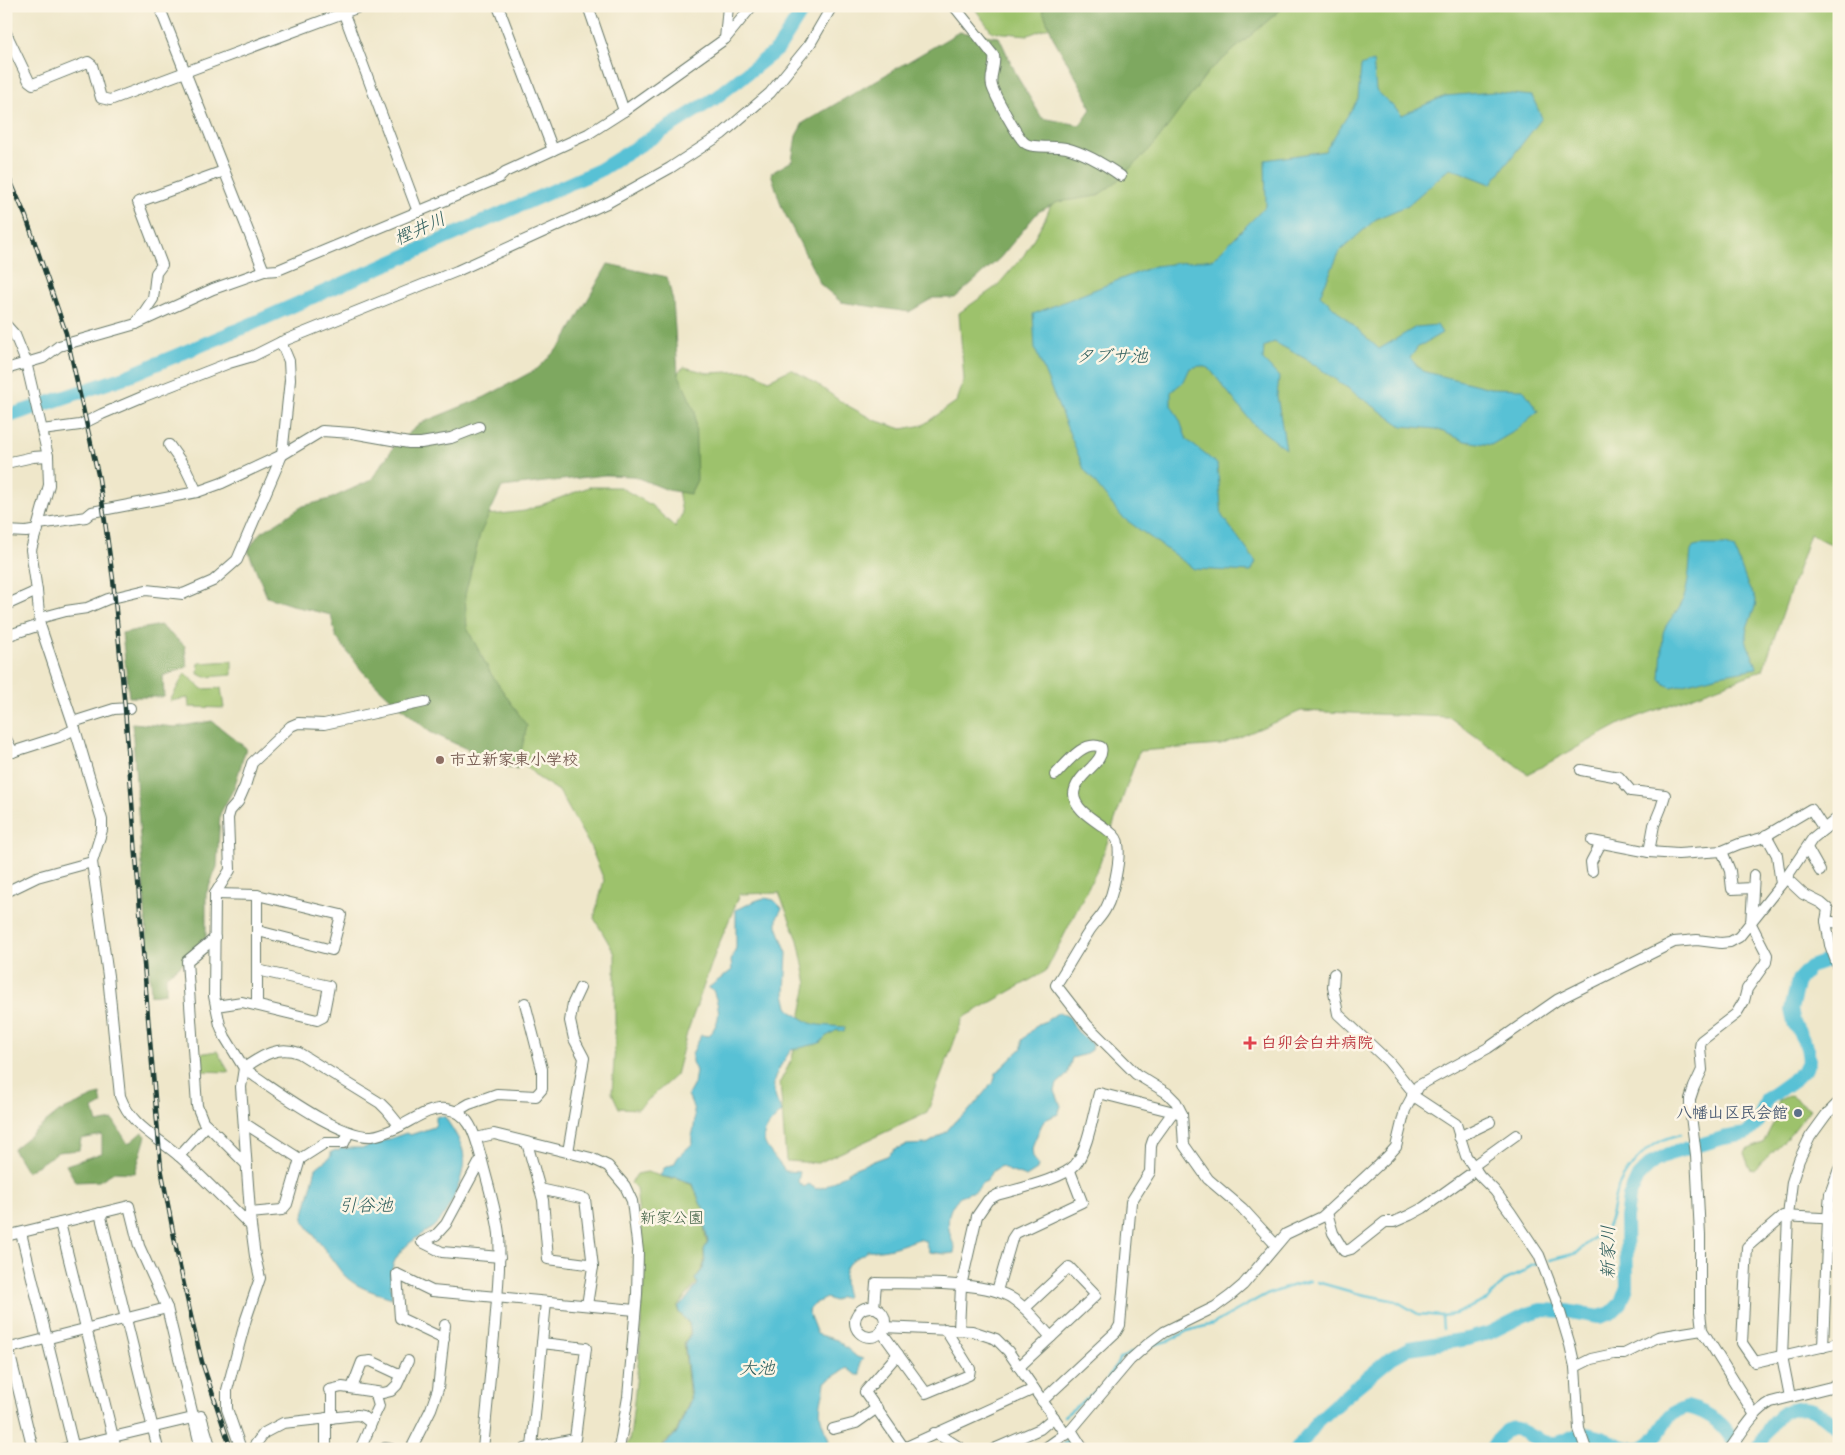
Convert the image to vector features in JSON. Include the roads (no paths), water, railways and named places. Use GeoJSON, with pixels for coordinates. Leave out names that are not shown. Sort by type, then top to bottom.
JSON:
{"type":"FeatureCollection","features":[{"type":"Feature","properties":{"kind":"street"},"geometry":{"type":"LineString","coordinates":[[159,6],[264,271]]}},
{"type":"Feature","properties":{"kind":"street"},"geometry":{"type":"LineString","coordinates":[[6,33],[27,78],[33,84],[88,62],[92,65],[100,98],[110,100],[342,10],[362,6]]}},
{"type":"Feature","properties":{"kind":"street"},"geometry":{"type":"LineString","coordinates":[[498,6],[553,150]]}},
{"type":"Feature","properties":{"kind":"street"},"geometry":{"type":"LineString","coordinates":[[588,6],[624,111]]}},
{"type":"Feature","properties":{"kind":"street"},"geometry":{"type":"LineString","coordinates":[[724,39],[728,6]]}},
{"type":"Feature","properties":{"kind":"street"},"geometry":{"type":"LineString","coordinates":[[6,369],[43,358],[59,346],[136,324],[213,289],[264,271],[278,270],[499,178],[505,172],[588,134],[624,111],[724,39],[752,6]]}},
{"type":"Feature","properties":{"kind":"street"},"geometry":{"type":"LineString","coordinates":[[42,427],[80,425],[142,397],[229,363],[253,356],[281,342],[466,267],[609,202],[670,168],[722,134],[770,93],[810,44],[832,6]]}},
{"type":"Feature","properties":{"kind":"street"},"geometry":{"type":"LineString","coordinates":[[954,6],[994,56],[996,65],[991,76],[992,85],[1024,143],[1032,146],[1063,147],[1078,151],[1106,165],[1121,176]]}},
{"type":"Feature","properties":{"kind":"street"},"geometry":{"type":"LineString","coordinates":[[342,10],[418,212]]}},
{"type":"Feature","properties":{"kind":"street"},"geometry":{"type":"LineString","coordinates":[[136,324],[153,299],[156,273],[162,265],[138,202],[224,171]]}},
{"type":"Feature","properties":{"kind":"street"},"geometry":{"type":"LineString","coordinates":[[6,324],[15,335],[27,364],[48,456],[49,485],[38,527],[31,545],[40,622],[102,820],[102,830],[92,862],[108,976],[120,1096],[128,1114],[135,1122],[179,1156],[251,1226]]}},
{"type":"Feature","properties":{"kind":"street"},"geometry":{"type":"LineString","coordinates":[[6,636],[66,611],[87,608],[108,599],[146,590],[183,594],[213,580],[237,560],[282,454],[290,380],[288,361],[281,342]]}},
{"type":"Feature","properties":{"kind":"street"},"geometry":{"type":"LineString","coordinates":[[6,530],[26,532],[38,527],[86,517],[92,512],[197,492],[222,483],[282,454],[322,431],[352,433],[409,443],[421,443],[451,438],[479,427]]}},
{"type":"Feature","properties":{"kind":"street"},"geometry":{"type":"LineString","coordinates":[[170,445],[186,469],[197,492]]}},
{"type":"Feature","properties":{"kind":"street"},"geometry":{"type":"LineString","coordinates":[[6,463],[48,456]]}},
{"type":"Feature","properties":{"kind":"street"},"geometry":{"type":"LineString","coordinates":[[6,605],[37,591]]}},
{"type":"Feature","properties":{"kind":"street"},"geometry":{"type":"LineString","coordinates":[[425,702],[324,724],[298,724],[288,728],[252,763],[245,786],[238,802],[230,811],[228,818],[230,870],[215,894],[216,1006],[225,1037],[244,1068],[256,1078],[330,1124],[349,1132],[372,1136],[382,1134],[434,1110],[444,1108],[457,1112],[468,1121],[476,1138],[496,1217],[500,1257],[483,1449]]}},
{"type":"Feature","properties":{"kind":"street"},"geometry":{"type":"LineString","coordinates":[[6,739],[9,753],[59,737],[74,726],[114,709],[130,708]]}},
{"type":"Feature","properties":{"kind":"street"},"geometry":{"type":"LineString","coordinates":[[1055,775],[1085,747],[1098,745],[1101,747],[1099,761],[1083,775],[1076,786],[1074,796],[1083,811],[1111,833],[1119,846],[1115,878],[1108,906],[1089,931],[1056,985],[1087,1024],[1136,1074],[1167,1093],[1176,1102],[1184,1145],[1208,1180],[1242,1208],[1276,1244]]}},
{"type":"Feature","properties":{"kind":"street"},"geometry":{"type":"LineString","coordinates":[[1581,770],[1619,777],[1630,791],[1665,795],[1654,825],[1649,852]]}},
{"type":"Feature","properties":{"kind":"street"},"geometry":{"type":"LineString","coordinates":[[1592,871],[1591,862],[1596,842],[1649,852],[1678,854],[1722,850],[1766,835],[1811,809],[1824,829]]}},
{"type":"Feature","properties":{"kind":"street"},"geometry":{"type":"LineString","coordinates":[[1044,1449],[1069,1433],[1111,1382],[1141,1350],[1164,1332],[1215,1307],[1230,1296],[1243,1285],[1286,1234],[1327,1213],[1387,1157],[1396,1147],[1401,1122],[1418,1086],[1488,1048],[1557,1000],[1674,942],[1685,940],[1721,943],[1730,942],[1739,937],[1751,924],[1813,838],[1839,817]]}},
{"type":"Feature","properties":{"kind":"street"},"geometry":{"type":"LineString","coordinates":[[1766,835],[1777,855],[1783,881],[1828,909],[1826,922],[1831,950],[1837,964]]}},
{"type":"Feature","properties":{"kind":"street"},"geometry":{"type":"LineString","coordinates":[[1807,848],[1820,871]]}},
{"type":"Feature","properties":{"kind":"street"},"geometry":{"type":"LineString","coordinates":[[1722,850],[1730,871],[1732,889],[1753,888]]}},
{"type":"Feature","properties":{"kind":"street"},"geometry":{"type":"LineString","coordinates":[[6,892],[37,877],[92,862]]}},
{"type":"Feature","properties":{"kind":"street"},"geometry":{"type":"LineString","coordinates":[[1754,875],[1751,924],[1767,955],[1766,962],[1747,989],[1744,1001],[1736,1014],[1701,1041],[1702,1070],[1690,1099],[1696,1155],[1702,1330],[1755,1414]]}},
{"type":"Feature","properties":{"kind":"street"},"geometry":{"type":"LineString","coordinates":[[215,894],[258,895],[341,915],[332,950],[258,931]]}},
{"type":"Feature","properties":{"kind":"street"},"geometry":{"type":"LineString","coordinates":[[257,1005],[258,895]]}},
{"type":"Feature","properties":{"kind":"street"},"geometry":{"type":"LineString","coordinates":[[1826,922],[1839,923]]}},
{"type":"Feature","properties":{"kind":"street"},"geometry":{"type":"LineString","coordinates":[[215,938],[187,961],[197,1106],[199,1114],[207,1125],[247,1165]]}},
{"type":"Feature","properties":{"kind":"street"},"geometry":{"type":"LineString","coordinates":[[216,1006],[242,1002],[317,1020],[323,1017],[329,986],[257,970]]}},
{"type":"Feature","properties":{"kind":"street"},"geometry":{"type":"LineString","coordinates":[[1334,974],[1333,987],[1338,1014],[1388,1060],[1413,1094],[1425,1105],[1456,1124],[1466,1156],[1511,1213],[1539,1255],[1555,1295],[1575,1368],[1579,1429],[1584,1444]]}},
{"type":"Feature","properties":{"kind":"street"},"geometry":{"type":"LineString","coordinates":[[568,1152],[584,1058],[574,1039],[570,1021],[573,1003],[580,988]]}},
{"type":"Feature","properties":{"kind":"street"},"geometry":{"type":"LineString","coordinates":[[457,1112],[469,1104],[497,1094],[536,1096],[542,1089],[542,1069],[525,1003]]}},
{"type":"Feature","properties":{"kind":"street"},"geometry":{"type":"LineString","coordinates":[[241,1449],[227,1409],[227,1390],[246,1319],[260,1278],[255,1256],[250,1213],[241,1087],[244,1068],[275,1050],[299,1052],[380,1103],[400,1126]]}},
{"type":"Feature","properties":{"kind":"street"},"geometry":{"type":"LineString","coordinates":[[959,1330],[961,1286],[977,1216],[988,1200],[997,1195],[1070,1171],[1082,1154],[1100,1093],[1177,1113]]}},
{"type":"Feature","properties":{"kind":"street"},"geometry":{"type":"LineString","coordinates":[[1790,1397],[1782,1356],[1788,1216],[1792,1182],[1810,1136],[1839,1102]]}},
{"type":"Feature","properties":{"kind":"street"},"geometry":{"type":"LineString","coordinates":[[1042,1401],[1116,1332],[1120,1325],[1131,1202],[1133,1196],[1148,1178],[1153,1140],[1177,1113]]}},
{"type":"Feature","properties":{"kind":"street"},"geometry":{"type":"LineString","coordinates":[[1459,1137],[1490,1122]]}},
{"type":"Feature","properties":{"kind":"street"},"geometry":{"type":"LineString","coordinates":[[244,1123],[300,1159]]}},
{"type":"Feature","properties":{"kind":"street"},"geometry":{"type":"LineString","coordinates":[[179,1156],[207,1125]]}},
{"type":"Feature","properties":{"kind":"street"},"geometry":{"type":"LineString","coordinates":[[250,1213],[282,1210],[287,1204],[300,1159],[325,1143],[344,1143],[349,1132]]}},
{"type":"Feature","properties":{"kind":"street"},"geometry":{"type":"LineString","coordinates":[[476,1138],[494,1134],[590,1158],[608,1166],[626,1186],[632,1200],[638,1251],[637,1294],[628,1397],[619,1449]]}},
{"type":"Feature","properties":{"kind":"street"},"geometry":{"type":"LineString","coordinates":[[1327,1213],[1332,1233],[1344,1251],[1351,1250],[1385,1222],[1394,1222],[1410,1215],[1475,1168],[1516,1135]]}},
{"type":"Feature","properties":{"kind":"street"},"geometry":{"type":"LineString","coordinates":[[527,1143],[543,1200],[548,1259],[587,1264],[593,1267]]}},
{"type":"Feature","properties":{"kind":"street"},"geometry":{"type":"LineString","coordinates":[[482,1159],[446,1224],[436,1235],[422,1242],[442,1252],[500,1257]]}},
{"type":"Feature","properties":{"kind":"street"},"geometry":{"type":"LineString","coordinates":[[1823,1347],[1833,1219],[1830,1194],[1839,1169]]}},
{"type":"Feature","properties":{"kind":"street"},"geometry":{"type":"LineString","coordinates":[[997,1291],[1012,1239],[1016,1233],[1082,1202],[1070,1171]]}},
{"type":"Feature","properties":{"kind":"street"},"geometry":{"type":"LineString","coordinates":[[540,1189],[585,1199],[593,1267],[587,1305]]}},
{"type":"Feature","properties":{"kind":"street"},"geometry":{"type":"LineString","coordinates":[[6,1236],[129,1206],[139,1246],[167,1308],[201,1449]]}},
{"type":"Feature","properties":{"kind":"street"},"geometry":{"type":"LineString","coordinates":[[100,1213],[158,1449]]}},
{"type":"Feature","properties":{"kind":"street"},"geometry":{"type":"LineString","coordinates":[[1833,1219],[1783,1216],[1747,1247],[1742,1343],[1755,1362],[1839,1343]]}},
{"type":"Feature","properties":{"kind":"street"},"geometry":{"type":"LineString","coordinates":[[60,1223],[116,1449]]}},
{"type":"Feature","properties":{"kind":"street"},"geometry":{"type":"LineString","coordinates":[[20,1233],[74,1447]]}},
{"type":"Feature","properties":{"kind":"street"},"geometry":{"type":"LineString","coordinates":[[1019,1367],[1096,1295],[1069,1266],[1025,1308]]}},
{"type":"Feature","properties":{"kind":"street"},"geometry":{"type":"LineString","coordinates":[[444,1338],[400,1318],[397,1274],[432,1291],[635,1310]]}},
{"type":"Feature","properties":{"kind":"street"},"geometry":{"type":"LineString","coordinates":[[874,1308],[876,1283],[980,1287],[997,1291],[1012,1298],[1025,1308],[1051,1337]]}},
{"type":"Feature","properties":{"kind":"street"},"geometry":{"type":"LineString","coordinates":[[542,1342],[586,1348],[576,1439],[528,1448],[546,1302]]}},
{"type":"Feature","properties":{"kind":"street"},"geometry":{"type":"LineString","coordinates":[[945,1329],[970,1369],[969,1375],[926,1393],[882,1329],[883,1316],[881,1312],[868,1307],[860,1311],[855,1318],[856,1327],[866,1336],[875,1336],[882,1329],[945,1329],[983,1334],[996,1339],[1008,1351],[1054,1417],[1083,1449]]}},
{"type":"Feature","properties":{"kind":"street"},"geometry":{"type":"LineString","coordinates":[[33,1449],[7,1346],[47,1339],[167,1308]]}},
{"type":"Feature","properties":{"kind":"street"},"geometry":{"type":"LineString","coordinates":[[412,1449],[431,1409],[438,1389],[445,1326]]}},
{"type":"Feature","properties":{"kind":"street"},"geometry":{"type":"LineString","coordinates":[[1575,1368],[1591,1359],[1624,1354],[1658,1337],[1702,1330]]}},
{"type":"Feature","properties":{"kind":"street"},"geometry":{"type":"LineString","coordinates":[[898,1354],[865,1392],[903,1448],[1034,1389]]}},
{"type":"Feature","properties":{"kind":"street"},"geometry":{"type":"LineString","coordinates":[[352,1388],[362,1362],[371,1361],[401,1375]]}},
{"type":"Feature","properties":{"kind":"street"},"geometry":{"type":"LineString","coordinates":[[326,1449],[330,1390],[352,1388],[383,1393],[391,1391],[408,1361]]}},
{"type":"Feature","properties":{"kind":"street"},"geometry":{"type":"LineString","coordinates":[[1730,1449],[1763,1406],[1771,1402],[1839,1385]]}},
{"type":"Feature","properties":{"kind":"street"},"geometry":{"type":"LineString","coordinates":[[360,1449],[379,1406],[375,1392]]}},
{"type":"Feature","properties":{"kind":"street"},"geometry":{"type":"LineString","coordinates":[[833,1429],[856,1423],[877,1408]]}},
{"type":"Feature","properties":{"kind":"street"},"geometry":{"type":"LineString","coordinates":[[252,1449],[264,1433],[283,1423],[357,1415],[371,1422]]}},
{"type":"Feature","properties":{"kind":"street"},"geometry":{"type":"LineString","coordinates":[[62,1449],[201,1416],[211,1449]]}},
{"type":"Feature","properties":{"kind":"street"},"geometry":{"type":"LineString","coordinates":[[994,1449],[1040,1429],[1054,1417]]}},
{"type":"Feature","properties":{"kind":"street"},"geometry":{"type":"LineString","coordinates":[[934,1433],[962,1449]]}},
{"type":"Feature","properties":{"kind":"water","name":"タブサ池"},"geometry":{"type":"Polygon","coordinates":[[[1373,61],[1376,90],[1402,115],[1445,96],[1493,92],[1532,96],[1542,118],[1491,184],[1450,168],[1408,205],[1376,219],[1340,251],[1320,295],[1379,349],[1416,327],[1437,325],[1442,333],[1418,347],[1410,358],[1422,371],[1490,388],[1523,389],[1538,411],[1515,431],[1491,445],[1465,441],[1436,429],[1402,426],[1306,359],[1274,342],[1264,347],[1263,360],[1279,377],[1277,396],[1286,449],[1253,424],[1209,368],[1200,366],[1190,368],[1184,381],[1171,392],[1171,405],[1180,421],[1187,440],[1217,464],[1222,516],[1256,562],[1251,572],[1194,569],[1122,517],[1084,469],[1035,349],[1033,314],[1154,266],[1213,259],[1266,206],[1265,160],[1325,151],[1358,99],[1361,66],[1373,61]]]}},
{"type":"Feature","properties":{"kind":"water"},"geometry":{"type":"Polygon","coordinates":[[[1726,545],[1734,548],[1748,586],[1756,599],[1755,608],[1746,634],[1747,644],[1757,668],[1672,687],[1666,685],[1660,679],[1663,633],[1682,602],[1687,584],[1691,551],[1694,546],[1726,545]]]}},
{"type":"Feature","properties":{"kind":"water","name":"大池"},"geometry":{"type":"Polygon","coordinates":[[[765,898],[774,900],[782,908],[777,918],[777,926],[787,953],[785,993],[788,1007],[792,1012],[810,1023],[845,1027],[844,1032],[837,1030],[825,1037],[820,1043],[791,1050],[780,1066],[775,1080],[775,1094],[782,1112],[772,1121],[767,1129],[764,1142],[785,1171],[800,1172],[798,1182],[804,1187],[809,1184],[816,1189],[825,1187],[855,1168],[887,1156],[895,1149],[907,1145],[927,1144],[946,1132],[955,1121],[967,1113],[994,1081],[996,1073],[1022,1048],[1022,1040],[1038,1024],[1059,1012],[1069,1017],[1077,1031],[1092,1044],[1091,1050],[1083,1055],[1072,1058],[1067,1075],[1057,1084],[1055,1091],[1061,1106],[1058,1114],[1047,1119],[1042,1124],[1032,1149],[1033,1157],[1038,1165],[1037,1170],[1026,1177],[1001,1166],[992,1172],[987,1181],[982,1183],[977,1190],[967,1193],[953,1205],[950,1211],[949,1226],[955,1247],[954,1253],[929,1252],[925,1241],[919,1239],[887,1249],[867,1250],[847,1266],[844,1276],[847,1296],[845,1298],[840,1297],[834,1301],[826,1298],[812,1305],[808,1311],[817,1334],[837,1340],[857,1357],[863,1359],[860,1363],[860,1375],[856,1375],[847,1368],[825,1382],[820,1412],[829,1441],[822,1449],[662,1449],[677,1433],[691,1399],[685,1344],[691,1333],[689,1323],[679,1312],[678,1307],[698,1284],[695,1279],[703,1269],[705,1260],[704,1250],[708,1242],[704,1222],[708,1213],[701,1205],[693,1184],[676,1177],[660,1176],[664,1168],[674,1164],[678,1157],[692,1144],[695,1123],[693,1107],[688,1095],[694,1084],[696,1071],[692,1062],[692,1054],[701,1035],[709,1036],[718,1019],[718,1009],[713,990],[708,988],[732,970],[731,961],[736,948],[736,910],[765,898]]]}},
{"type":"Feature","properties":{"kind":"water","name":"引谷池"},"geometry":{"type":"Polygon","coordinates":[[[436,1117],[445,1117],[462,1147],[463,1170],[456,1192],[445,1213],[432,1228],[405,1247],[395,1260],[391,1277],[392,1298],[366,1289],[348,1279],[304,1222],[303,1218],[316,1168],[331,1156],[331,1152],[339,1151],[340,1148],[364,1148],[406,1133],[410,1135],[434,1127],[436,1117]]]}},
{"type":"Feature","properties":{"kind":"waterway","name":"樫井川"},"geometry":{"type":"LineString","coordinates":[[6,417],[125,377],[247,326],[600,170],[714,99],[778,49],[805,6]]}},
{"type":"Feature","properties":{"kind":"waterway","name":"新家川"},"geometry":{"type":"LineString","coordinates":[[1297,1449],[1318,1421],[1350,1392],[1391,1358],[1409,1348],[1468,1339],[1489,1333],[1525,1315],[1541,1310],[1566,1311],[1599,1317],[1611,1313],[1621,1303],[1627,1287],[1626,1218],[1629,1197],[1638,1177],[1653,1162],[1669,1154],[1723,1138],[1746,1134],[1758,1122],[1767,1099],[1796,1078],[1804,1070],[1809,1060],[1807,1047],[1794,1023],[1791,1010],[1798,980],[1810,967],[1832,959],[1839,959]]}},
{"type":"Feature","properties":{"kind":"waterway"},"geometry":{"type":"LineString","coordinates":[[1550,1260],[1577,1253],[1601,1231],[1605,1230],[1610,1222],[1619,1186],[1633,1164],[1652,1146],[1667,1138],[1681,1134]]}},
{"type":"Feature","properties":{"kind":"waterway","name":"新家川"},"geometry":{"type":"LineString","coordinates":[[1685,1143],[1687,1149]]}},
{"type":"Feature","properties":{"kind":"waterway"},"geometry":{"type":"LineString","coordinates":[[1317,1282],[1356,1293],[1396,1301],[1418,1314],[1442,1316],[1455,1314],[1487,1300],[1504,1281],[1539,1262]]}},
{"type":"Feature","properties":{"kind":"waterway"},"geometry":{"type":"LineString","coordinates":[[1153,1345],[1171,1340],[1187,1331],[1213,1324],[1261,1297],[1310,1281]]}},
{"type":"Feature","properties":{"kind":"waterway"},"geometry":{"type":"LineString","coordinates":[[1442,1316],[1443,1329]]}},
{"type":"Feature","properties":{"kind":"waterway","name":"新家川"},"geometry":{"type":"LineString","coordinates":[[1443,1336],[1444,1342]]}},
{"type":"Feature","properties":{"kind":"waterway"},"geometry":{"type":"LineString","coordinates":[[1107,1380],[1120,1359],[1132,1352]]}},
{"type":"Feature","properties":{"kind":"waterway"},"geometry":{"type":"LineString","coordinates":[[1064,1416],[1100,1388]]}},
{"type":"Feature","properties":{"kind":"waterway"},"geometry":{"type":"LineString","coordinates":[[1492,1449],[1500,1437],[1506,1431],[1512,1429],[1548,1443],[1557,1443],[1584,1434],[1625,1447],[1639,1448],[1655,1438],[1669,1418],[1687,1407],[1711,1417],[1723,1427],[1738,1449]]}},
{"type":"Feature","properties":{"kind":"waterway"},"geometry":{"type":"LineString","coordinates":[[1758,1449],[1774,1421],[1789,1410],[1802,1408],[1814,1411],[1839,1428]]}},
{"type":"Feature","properties":{"kind":"waterway"},"geometry":{"type":"LineString","coordinates":[[1056,1449],[1067,1442],[1075,1443]]}},
{"type":"Feature","properties":{"kind":"waterway"},"geometry":{"type":"LineString","coordinates":[[1024,1446],[1028,1444],[1031,1449]]}},
{"type":"Feature","properties":{"kind":"railway"},"geometry":{"type":"LineString","coordinates":[[6,171],[26,217],[66,333],[99,479],[113,579],[125,708],[161,1168],[178,1258],[202,1362],[231,1449]]}},
{"type":"Feature","properties":{"kind":"place","name":"市立新家東小学校"},"geometry":{"type":"Point","coordinates":[440,760]}},
{"type":"Feature","properties":{"kind":"place","name":"白卯会白井病院"},"geometry":{"type":"Point","coordinates":[1250,1043]}},
{"type":"Feature","properties":{"kind":"place","name":"八幡山区民会館"},"geometry":{"type":"Point","coordinates":[1798,1113]}},
{"type":"Feature","properties":{"kind":"park label","name":"新家公園"},"geometry":{"type":"Point","coordinates":[672,1218]}}]}
